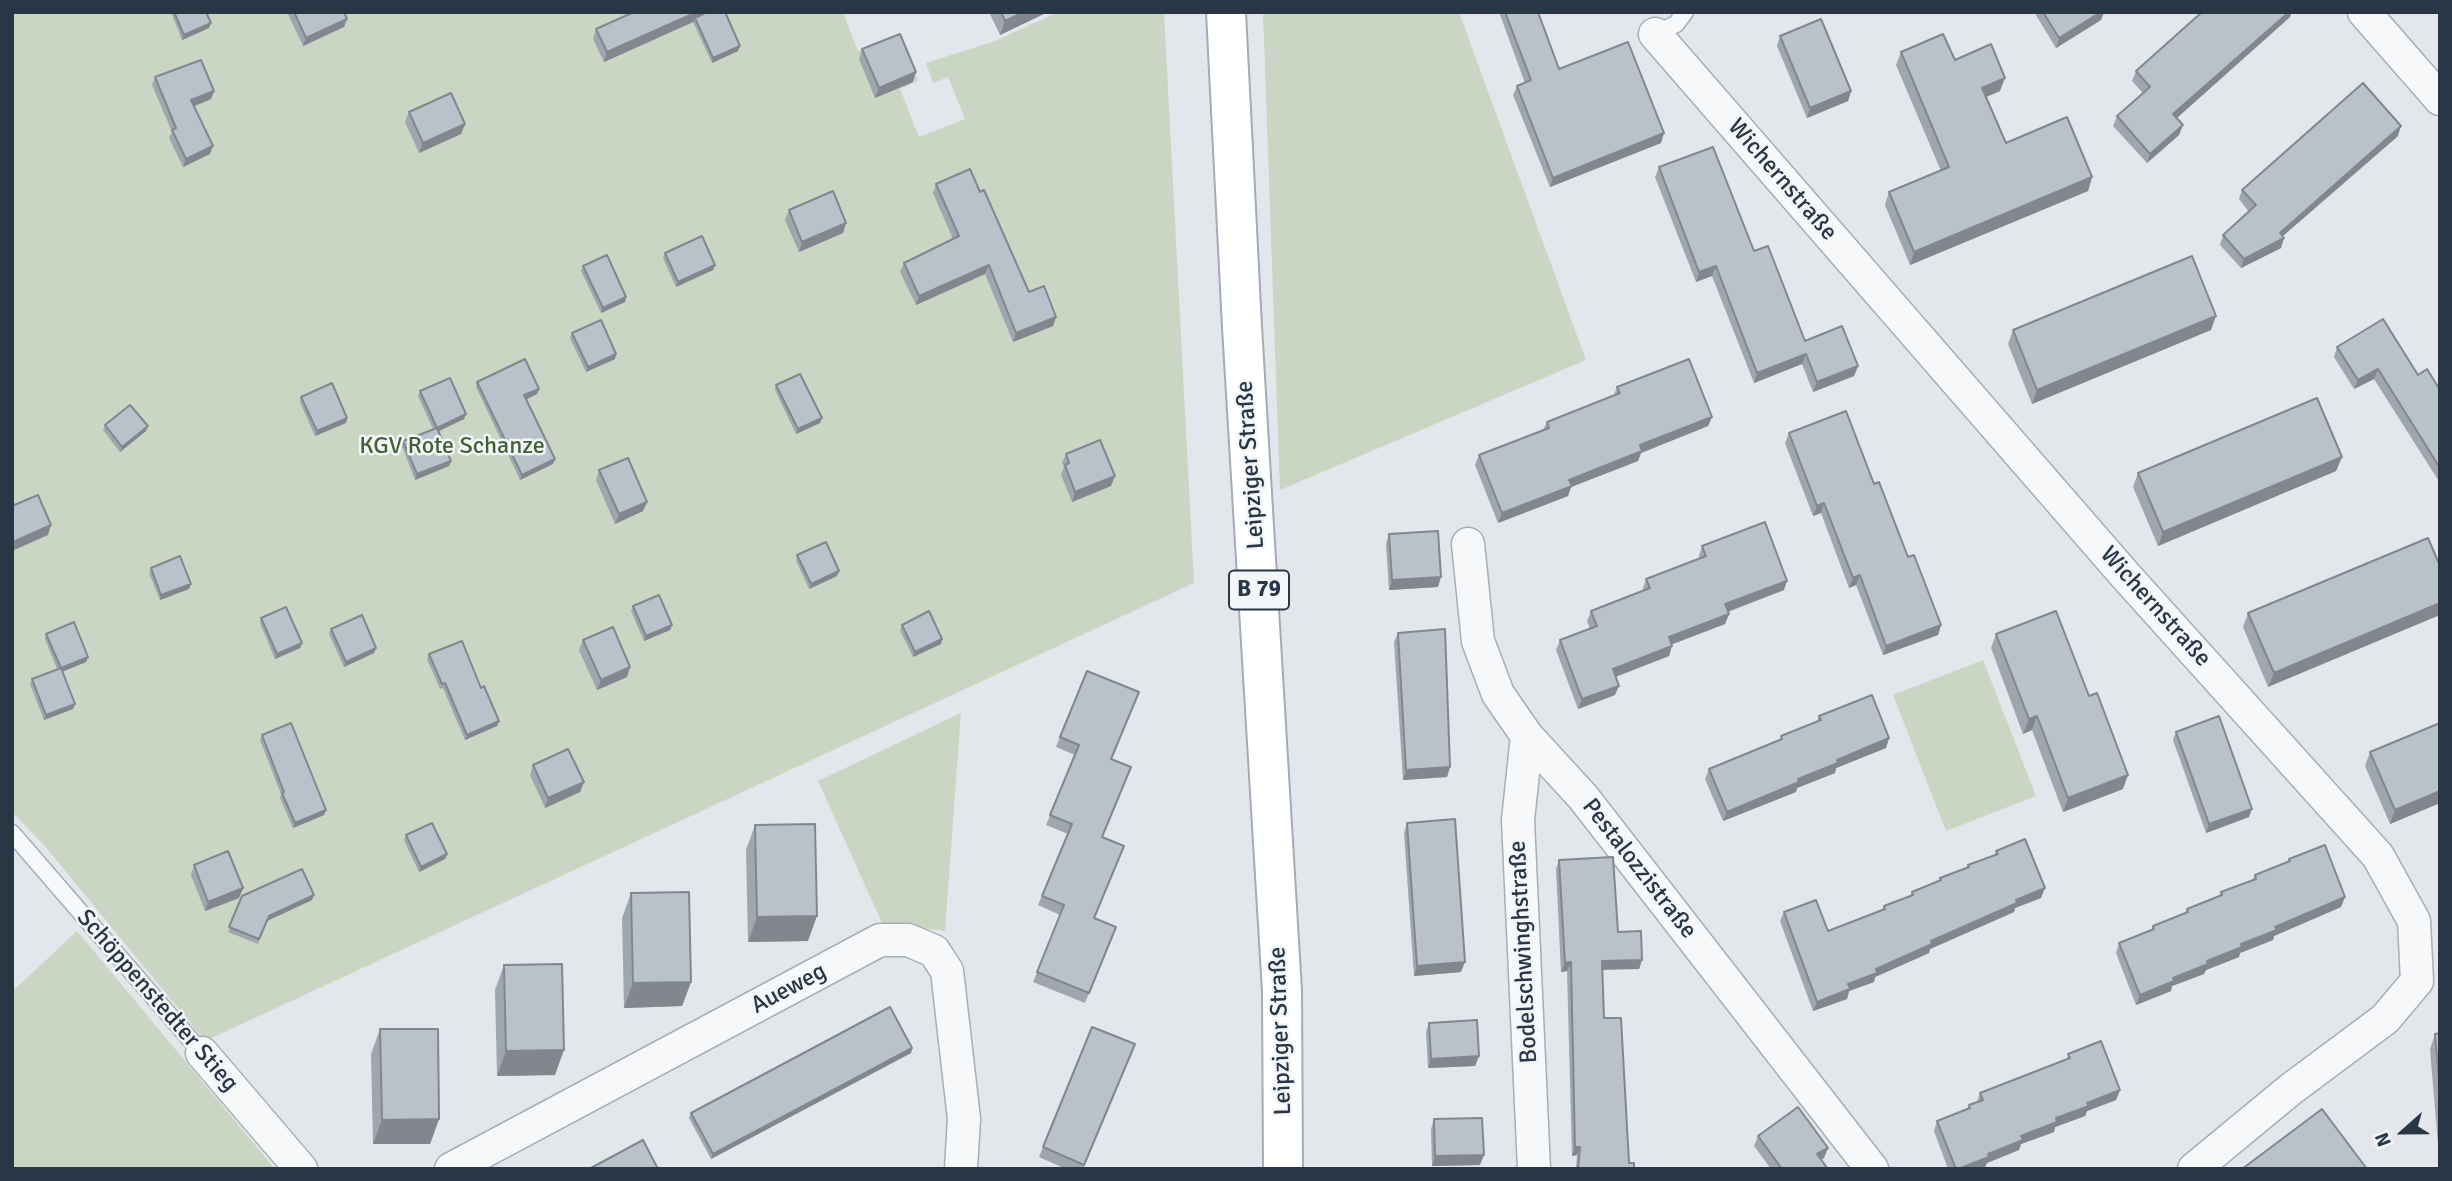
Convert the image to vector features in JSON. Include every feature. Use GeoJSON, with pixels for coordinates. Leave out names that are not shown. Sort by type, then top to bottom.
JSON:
{"type":"FeatureCollection","features":[{"type":"Feature","properties":{"kind":"main road","name":"Leipziger Straße"},"geometry":{"type":"LineString","coordinates":[[1226,12],[1282,991],[1283,1169]]}},
{"type":"Feature","properties":{"kind":"street"},"geometry":{"type":"LineString","coordinates":[[2364,12],[2440,99]]}},
{"type":"Feature","properties":{"kind":"street","name":"Wichernstraße"},"geometry":{"type":"LineString","coordinates":[[1655,34],[2125,575],[2378,856],[2414,921],[2417,981],[2385,1019],[2291,1089],[2194,1169]]}},
{"type":"Feature","properties":{"kind":"street","name":"Pestalozzistraße"},"geometry":{"type":"LineString","coordinates":[[1468,544],[1478,640],[1498,694],[1527,736],[1583,797],[1872,1169]]}},
{"type":"Feature","properties":{"kind":"street","name":"Bodelschwinghstraße"},"geometry":{"type":"LineString","coordinates":[[1527,736],[1518,820],[1534,1169]]}},
{"type":"Feature","properties":{"kind":"street","name":"Aueweg"},"geometry":{"type":"LineString","coordinates":[[451,1169],[880,940],[908,940],[934,951],[947,971],[964,1119],[961,1169]]}},
{"type":"Feature","properties":{"kind":"street","name":"Schöppenstedter Stieg"},"geometry":{"type":"LineString","coordinates":[[202,1053],[301,1169]]}},
{"type":"Feature","properties":{"kind":"lane"},"geometry":{"type":"LineString","coordinates":[[1655,34],[1676,24],[1685,12]]}},
{"type":"Feature","properties":{"kind":"lane","name":"Schöppenstedter Stieg"},"geometry":{"type":"LineString","coordinates":[[12,833],[202,1053]]}},
{"type":"Feature","properties":{"kind":"green space","name":"KGV Rote Schanze"},"geometry":{"type":"Polygon","coordinates":[[[12,12],[843,12],[858,51],[900,34],[918,81],[900,89],[919,137],[965,119],[948,77],[933,83],[926,63],[995,41],[1058,12],[1164,12],[1194,583],[205,1041],[44,845],[12,812],[12,12]]]}},
{"type":"Feature","properties":{"kind":"green space"},"geometry":{"type":"Polygon","coordinates":[[[1263,12],[1459,12],[1586,360],[1280,490],[1263,12]]]}},
{"type":"Feature","properties":{"kind":"green space"},"geometry":{"type":"Polygon","coordinates":[[[1983,660],[2036,796],[1946,831],[1893,695],[1983,660]]]}},
{"type":"Feature","properties":{"kind":"green space"},"geometry":{"type":"Polygon","coordinates":[[[961,713],[945,931],[882,923],[818,781],[961,713]]]}},
{"type":"Feature","properties":{"kind":"green space"},"geometry":{"type":"Polygon","coordinates":[[[77,931],[275,1169],[12,1169],[12,987],[15,989],[77,931]]]}},
{"type":"Feature","properties":{"kind":"building"},"geometry":{"type":"Polygon","coordinates":[[[174,12],[206,12],[211,23],[184,35],[174,12]]]}},
{"type":"Feature","properties":{"kind":"building"},"geometry":{"type":"Polygon","coordinates":[[[294,12],[344,12],[347,19],[306,38],[294,12]]]}},
{"type":"Feature","properties":{"kind":"building"},"geometry":{"type":"Polygon","coordinates":[[[634,12],[697,12],[607,52],[596,29],[634,12]]]}},
{"type":"Feature","properties":{"kind":"building"},"geometry":{"type":"Polygon","coordinates":[[[707,12],[725,12],[740,46],[713,58],[695,18],[707,12]]]}},
{"type":"Feature","properties":{"kind":"building"},"geometry":{"type":"Polygon","coordinates":[[[1001,12],[1024,12],[1005,21],[1001,12]]]}},
{"type":"Feature","properties":{"kind":"building"},"geometry":{"type":"Polygon","coordinates":[[[1505,12],[1538,12],[1559,69],[1628,42],[1664,133],[1553,178],[1517,86],[1531,80],[1505,12]]]}},
{"type":"Feature","properties":{"kind":"building"},"geometry":{"type":"Polygon","coordinates":[[[2043,12],[2101,12],[2059,38],[2043,12]]]}},
{"type":"Feature","properties":{"kind":"building"},"geometry":{"type":"Polygon","coordinates":[[[2202,12],[2289,12],[2173,114],[2183,125],[2150,154],[2117,116],[2150,87],[2136,71],[2202,12]]]}},
{"type":"Feature","properties":{"kind":"building"},"geometry":{"type":"Polygon","coordinates":[[[1821,19],[1851,91],[1810,108],[1780,36],[1821,19]]]}},
{"type":"Feature","properties":{"kind":"building"},"geometry":{"type":"Polygon","coordinates":[[[900,34],[916,72],[879,88],[862,49],[900,34]]]}},
{"type":"Feature","properties":{"kind":"building"},"geometry":{"type":"Polygon","coordinates":[[[1943,34],[1955,60],[1991,44],[2005,78],[1982,88],[2006,143],[2067,117],[2092,177],[1914,252],[1889,192],[1949,167],[1901,52],[1943,34]]]}},
{"type":"Feature","properties":{"kind":"building"},"geometry":{"type":"Polygon","coordinates":[[[201,60],[214,91],[191,100],[213,146],[186,159],[172,130],[176,128],[155,77],[201,60]]]}},
{"type":"Feature","properties":{"kind":"building"},"geometry":{"type":"Polygon","coordinates":[[[2363,83],[2401,126],[2280,233],[2284,238],[2244,259],[2223,235],[2256,205],[2242,190],[2363,83]]]}},
{"type":"Feature","properties":{"kind":"building"},"geometry":{"type":"Polygon","coordinates":[[[451,93],[465,124],[423,143],[409,112],[451,93]]]}},
{"type":"Feature","properties":{"kind":"building"},"geometry":{"type":"Polygon","coordinates":[[[1713,147],[1754,251],[1768,246],[1805,341],[1842,326],[1858,366],[1817,382],[1806,354],[1757,373],[1716,266],[1699,272],[1659,167],[1713,147]]]}},
{"type":"Feature","properties":{"kind":"building"},"geometry":{"type":"Polygon","coordinates":[[[970,169],[980,192],[984,190],[1029,292],[1044,286],[1056,317],[1016,333],[989,265],[919,296],[904,263],[959,236],[936,184],[970,169]]]}},
{"type":"Feature","properties":{"kind":"building"},"geometry":{"type":"Polygon","coordinates":[[[833,191],[846,223],[802,242],[789,210],[833,191]]]}},
{"type":"Feature","properties":{"kind":"building"},"geometry":{"type":"Polygon","coordinates":[[[702,236],[715,265],[678,282],[665,253],[702,236]]]}},
{"type":"Feature","properties":{"kind":"building"},"geometry":{"type":"Polygon","coordinates":[[[607,255],[626,297],[603,308],[583,266],[607,255]]]}},
{"type":"Feature","properties":{"kind":"building"},"geometry":{"type":"Polygon","coordinates":[[[2192,256],[2216,316],[2037,390],[2013,330],[2192,256]]]}},
{"type":"Feature","properties":{"kind":"building"},"geometry":{"type":"Polygon","coordinates":[[[2383,319],[2418,375],[2427,369],[2440,390],[2440,468],[2378,369],[2358,380],[2337,347],[2383,319]]]}},
{"type":"Feature","properties":{"kind":"building"},"geometry":{"type":"Polygon","coordinates":[[[601,320],[616,354],[588,367],[572,333],[601,320]]]}},
{"type":"Feature","properties":{"kind":"building"},"geometry":{"type":"Polygon","coordinates":[[[525,359],[539,389],[524,395],[555,459],[522,475],[477,382],[525,359]]]}},
{"type":"Feature","properties":{"kind":"building"},"geometry":{"type":"Polygon","coordinates":[[[1689,359],[1712,417],[1640,445],[1642,451],[1569,480],[1572,486],[1502,513],[1479,455],[1549,428],[1547,422],[1620,393],[1617,387],[1689,359]]]}},
{"type":"Feature","properties":{"kind":"building"},"geometry":{"type":"Polygon","coordinates":[[[800,374],[822,418],[798,429],[776,385],[800,374]]]}},
{"type":"Feature","properties":{"kind":"building"},"geometry":{"type":"Polygon","coordinates":[[[450,378],[466,414],[437,428],[420,391],[450,378]]]}},
{"type":"Feature","properties":{"kind":"building"},"geometry":{"type":"Polygon","coordinates":[[[332,383],[347,418],[317,431],[301,397],[332,383]]]}},
{"type":"Feature","properties":{"kind":"building"},"geometry":{"type":"Polygon","coordinates":[[[2317,398],[2342,457],[2163,532],[2138,473],[2317,398]]]}},
{"type":"Feature","properties":{"kind":"building"},"geometry":{"type":"Polygon","coordinates":[[[130,405],[148,426],[122,447],[105,425],[130,405]]]}},
{"type":"Feature","properties":{"kind":"building"},"geometry":{"type":"Polygon","coordinates":[[[1846,411],[1874,484],[1879,482],[1908,557],[1914,555],[1941,625],[1886,646],[1860,575],[1853,578],[1824,503],[1817,506],[1789,433],[1846,411]]]}},
{"type":"Feature","properties":{"kind":"building"},"geometry":{"type":"Polygon","coordinates":[[[437,428],[451,461],[417,474],[403,441],[437,428]]]}},
{"type":"Feature","properties":{"kind":"building"},"geometry":{"type":"Polygon","coordinates":[[[1100,440],[1115,476],[1075,492],[1065,465],[1069,463],[1066,454],[1100,440]]]}},
{"type":"Feature","properties":{"kind":"building"},"geometry":{"type":"Polygon","coordinates":[[[628,458],[647,502],[619,514],[599,470],[628,458]]]}},
{"type":"Feature","properties":{"kind":"building"},"geometry":{"type":"Polygon","coordinates":[[[38,495],[51,525],[13,542],[12,506],[38,495]]]}},
{"type":"Feature","properties":{"kind":"building"},"geometry":{"type":"Polygon","coordinates":[[[1765,522],[1787,581],[1725,604],[1729,614],[1669,637],[1672,646],[1613,669],[1619,686],[1582,699],[1560,640],[1597,626],[1591,611],[1650,588],[1646,579],[1706,556],[1702,546],[1765,522]]]}},
{"type":"Feature","properties":{"kind":"building"},"geometry":{"type":"Polygon","coordinates":[[[1438,531],[1441,577],[1392,580],[1389,534],[1438,531]]]}},
{"type":"Feature","properties":{"kind":"building"},"geometry":{"type":"Polygon","coordinates":[[[2428,538],[2440,566],[2440,603],[2274,673],[2248,613],[2428,538]]]}},
{"type":"Feature","properties":{"kind":"building"},"geometry":{"type":"Polygon","coordinates":[[[826,542],[839,571],[811,584],[797,555],[826,542]]]}},
{"type":"Feature","properties":{"kind":"building"},"geometry":{"type":"Polygon","coordinates":[[[180,556],[191,584],[161,595],[151,568],[180,556]]]}},
{"type":"Feature","properties":{"kind":"building"},"geometry":{"type":"Polygon","coordinates":[[[659,595],[672,625],[646,636],[633,606],[659,595]]]}},
{"type":"Feature","properties":{"kind":"building"},"geometry":{"type":"Polygon","coordinates":[[[286,607],[302,643],[277,654],[261,618],[286,607]]]}},
{"type":"Feature","properties":{"kind":"building"},"geometry":{"type":"Polygon","coordinates":[[[929,611],[942,639],[915,652],[902,625],[929,611]]]}},
{"type":"Feature","properties":{"kind":"building"},"geometry":{"type":"Polygon","coordinates":[[[2056,611],[2089,696],[2097,693],[2128,775],[2068,798],[2037,716],[2029,719],[1996,634],[2056,611]]]}},
{"type":"Feature","properties":{"kind":"building"},"geometry":{"type":"Polygon","coordinates":[[[362,615],[376,648],[346,662],[331,629],[362,615]]]}},
{"type":"Feature","properties":{"kind":"building"},"geometry":{"type":"Polygon","coordinates":[[[74,622],[88,657],[61,668],[46,634],[74,622]]]}},
{"type":"Feature","properties":{"kind":"building"},"geometry":{"type":"Polygon","coordinates":[[[613,627],[630,667],[601,680],[583,640],[613,627]]]}},
{"type":"Feature","properties":{"kind":"building"},"geometry":{"type":"Polygon","coordinates":[[[1445,629],[1450,767],[1406,770],[1398,633],[1445,629]]]}},
{"type":"Feature","properties":{"kind":"building"},"geometry":{"type":"Polygon","coordinates":[[[462,641],[481,688],[484,686],[499,721],[467,735],[445,683],[442,684],[429,654],[462,641]]]}},
{"type":"Feature","properties":{"kind":"building"},"geometry":{"type":"Polygon","coordinates":[[[61,668],[75,704],[46,715],[32,679],[61,668]]]}},
{"type":"Feature","properties":{"kind":"building"},"geometry":{"type":"Polygon","coordinates":[[[1087,671],[1139,692],[1111,759],[1131,767],[1102,837],[1124,846],[1094,918],[1116,927],[1089,993],[1037,972],[1064,905],[1042,896],[1072,824],[1050,815],[1079,745],[1060,737],[1087,671]]]}},
{"type":"Feature","properties":{"kind":"building"},"geometry":{"type":"Polygon","coordinates":[[[1872,695],[1889,738],[1798,779],[1799,782],[1727,812],[1709,769],[1782,739],[1781,736],[1821,720],[1819,716],[1872,695]]]}},
{"type":"Feature","properties":{"kind":"building"},"geometry":{"type":"Polygon","coordinates":[[[2219,716],[2252,809],[2209,824],[2176,732],[2219,716]]]}},
{"type":"Feature","properties":{"kind":"building"},"geometry":{"type":"Polygon","coordinates":[[[291,723],[326,810],[295,823],[262,735],[291,723]]]}},
{"type":"Feature","properties":{"kind":"building"},"geometry":{"type":"Polygon","coordinates":[[[2440,723],[2440,791],[2395,810],[2370,752],[2440,723]]]}},
{"type":"Feature","properties":{"kind":"building"},"geometry":{"type":"Polygon","coordinates":[[[568,749],[584,782],[548,798],[533,765],[568,749]]]}},
{"type":"Feature","properties":{"kind":"building"},"geometry":{"type":"Polygon","coordinates":[[[1455,819],[1465,962],[1417,966],[1407,823],[1455,819]]]}},
{"type":"Feature","properties":{"kind":"building"},"geometry":{"type":"Polygon","coordinates":[[[432,823],[447,854],[421,867],[406,835],[432,823]]]}},
{"type":"Feature","properties":{"kind":"building"},"geometry":{"type":"Polygon","coordinates":[[[815,824],[817,916],[757,917],[755,825],[815,824]]]}},
{"type":"Feature","properties":{"kind":"building"},"geometry":{"type":"Polygon","coordinates":[[[2025,839],[2045,888],[1931,941],[1932,944],[1876,969],[1877,973],[1848,984],[1850,989],[1817,1002],[1784,912],[1816,900],[1828,931],[1885,909],[1884,906],[1913,895],[1912,892],[1941,880],[1940,878],[1998,854],[1996,851],[2025,839]]]}},
{"type":"Feature","properties":{"kind":"building"},"geometry":{"type":"Polygon","coordinates":[[[2325,845],[2345,897],[2275,927],[2277,930],[2241,944],[2242,947],[2207,961],[2208,964],[2140,995],[2119,943],[2222,895],[2221,892],[2256,879],[2255,875],[2325,845]]]}},
{"type":"Feature","properties":{"kind":"building"},"geometry":{"type":"Polygon","coordinates":[[[228,851],[243,888],[208,902],[194,865],[228,851]]]}},
{"type":"Feature","properties":{"kind":"building"},"geometry":{"type":"Polygon","coordinates":[[[1613,857],[1618,932],[1641,931],[1642,960],[1602,961],[1604,1018],[1621,1018],[1629,1163],[1634,1163],[1634,1169],[1578,1169],[1580,1147],[1575,1147],[1571,962],[1565,963],[1559,860],[1613,857]]]}},
{"type":"Feature","properties":{"kind":"building"},"geometry":{"type":"Polygon","coordinates":[[[302,869],[314,895],[269,916],[259,939],[229,927],[242,896],[302,869]]]}},
{"type":"Feature","properties":{"kind":"building"},"geometry":{"type":"Polygon","coordinates":[[[689,892],[691,982],[633,983],[631,893],[689,892]]]}},
{"type":"Feature","properties":{"kind":"building"},"geometry":{"type":"Polygon","coordinates":[[[562,964],[564,1050],[506,1051],[504,965],[562,964]]]}},
{"type":"Feature","properties":{"kind":"building"},"geometry":{"type":"Polygon","coordinates":[[[890,1007],[912,1048],[713,1154],[691,1113],[890,1007]]]}},
{"type":"Feature","properties":{"kind":"building"},"geometry":{"type":"Polygon","coordinates":[[[1477,1020],[1479,1056],[1431,1059],[1429,1023],[1477,1020]]]}},
{"type":"Feature","properties":{"kind":"building"},"geometry":{"type":"Polygon","coordinates":[[[1092,1027],[1135,1044],[1084,1165],[1043,1147],[1092,1027]]]}},
{"type":"Feature","properties":{"kind":"building"},"geometry":{"type":"Polygon","coordinates":[[[380,1029],[438,1029],[439,1119],[382,1120],[380,1029]]]}},
{"type":"Feature","properties":{"kind":"building"},"geometry":{"type":"Polygon","coordinates":[[[2440,1033],[2440,1091],[2435,1034],[2440,1033]]]}},
{"type":"Feature","properties":{"kind":"building"},"geometry":{"type":"Polygon","coordinates":[[[2101,1041],[2120,1090],[2087,1103],[2089,1106],[2056,1118],[2057,1122],[2021,1136],[2023,1140],[1988,1154],[1989,1157],[1956,1169],[1937,1121],[1983,1100],[1980,1093],[2070,1058],[2068,1054],[2101,1041]]]}},
{"type":"Feature","properties":{"kind":"building"},"geometry":{"type":"Polygon","coordinates":[[[1798,1107],[1828,1148],[1817,1154],[1828,1169],[1782,1169],[1758,1136],[1798,1107]]]}},
{"type":"Feature","properties":{"kind":"building"},"geometry":{"type":"Polygon","coordinates":[[[2322,1109],[2367,1169],[2242,1169],[2322,1109]]]}},
{"type":"Feature","properties":{"kind":"building"},"geometry":{"type":"Polygon","coordinates":[[[1482,1118],[1484,1155],[1435,1156],[1434,1119],[1482,1118]]]}},
{"type":"Feature","properties":{"kind":"building"},"geometry":{"type":"Polygon","coordinates":[[[643,1140],[658,1169],[589,1169],[643,1140]]]}}]}
